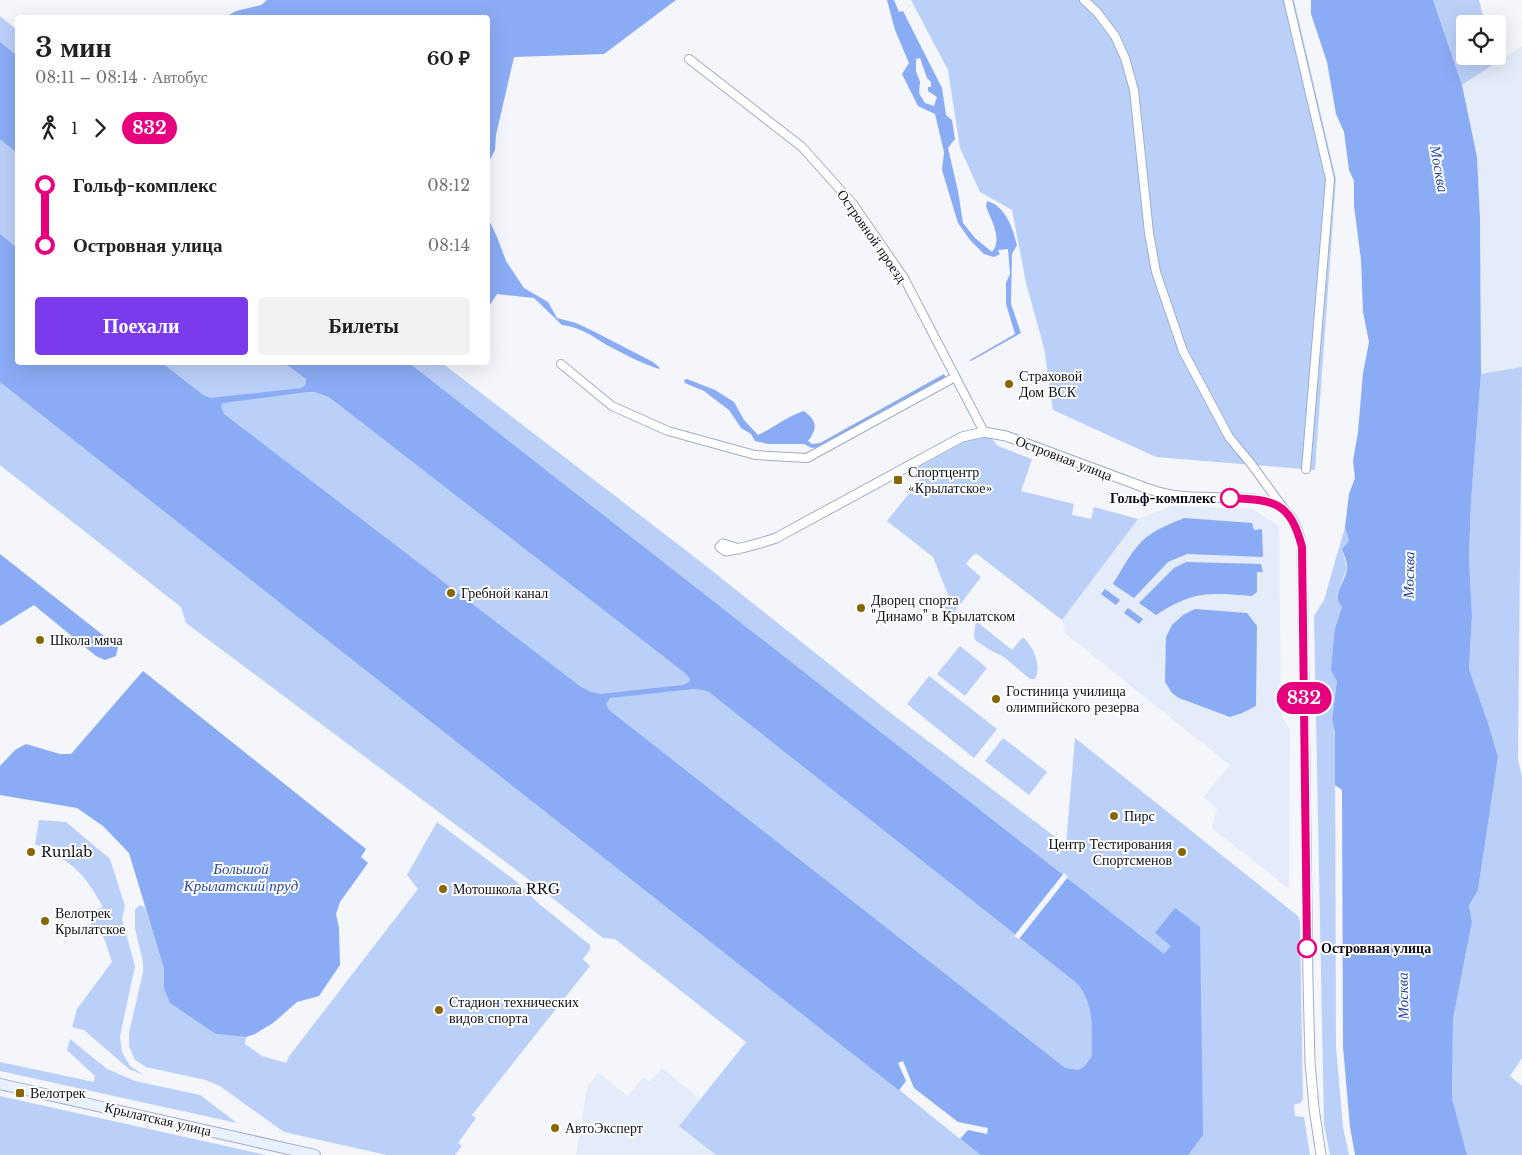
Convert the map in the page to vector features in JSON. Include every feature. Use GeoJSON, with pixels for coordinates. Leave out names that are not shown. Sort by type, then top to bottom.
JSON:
{"type":"FeatureCollection","features":[{"type":"Feature","properties":{"kind":"main road","name":"Крылатская улица"},"geometry":{"type":"LineString","coordinates":[[0,1084],[315,1155]]}},
{"type":"Feature","properties":{"kind":"street"},"geometry":{"type":"LineString","coordinates":[[1084,0],[1097,12],[1115,36],[1125,58],[1134,90],[1148,233],[1154,264],[1183,351],[1229,437],[1294,523],[1302,547],[1310,1062],[1321,1155]]}},
{"type":"Feature","properties":{"kind":"street"},"geometry":{"type":"LineString","coordinates":[[1288,0],[1330,179],[1306,469]]}},
{"type":"Feature","properties":{"kind":"street","name":"Островной проезд"},"geometry":{"type":"LineString","coordinates":[[689,59],[802,147],[853,204],[904,278],[984,432]]}},
{"type":"Feature","properties":{"kind":"street"},"geometry":{"type":"LineString","coordinates":[[561,364],[612,406],[668,431],[755,455],[807,458],[955,376]]}},
{"type":"Feature","properties":{"kind":"street","name":"Островная улица"},"geometry":{"type":"LineString","coordinates":[[726,551],[752,546],[776,538],[962,437],[984,432],[1006,436],[1164,494],[1254,499],[1271,502],[1284,509]]}},
{"type":"Feature","properties":{"kind":"street"},"geometry":{"type":"LineString","coordinates":[[1298,533],[1300,521]]}},
{"type":"Feature","properties":{"kind":"shaded area"},"geometry":{"type":"Polygon","coordinates":[[[911,0],[1294,0],[1336,179],[1315,470],[1156,457],[1053,410],[1044,348],[1026,283],[1012,210],[980,192],[960,148],[948,70],[911,0]]]}},
{"type":"Feature","properties":{"kind":"shaded area"},"geometry":{"type":"Polygon","coordinates":[[[1433,0],[1479,0],[1483,15],[1456,15],[1456,65],[1492,65],[1462,85],[1433,0]]]}},
{"type":"Feature","properties":{"kind":"shaded area","name":"Гребной канал"},"geometry":{"type":"Polygon","coordinates":[[[0,16],[15,28],[15,365],[445,365],[701,562],[888,711],[1066,845],[1075,738],[1298,916],[1300,922],[1303,1100],[1294,1105],[1295,1116],[1304,1117],[1310,1155],[716,1155],[679,1126],[746,1042],[615,939],[603,938],[527,878],[186,623],[181,607],[0,465],[0,16]]]}},
{"type":"Feature","properties":{"kind":"shaded area"},"geometry":{"type":"Polygon","coordinates":[[[1522,46],[1522,367],[1481,374],[1480,219],[1477,157],[1462,85],[1493,65],[1506,65],[1506,56],[1522,46]]]}},
{"type":"Feature","properties":{"kind":"shaded area"},"geometry":{"type":"Polygon","coordinates":[[[1522,367],[1518,760],[1522,776],[1522,1058],[1510,1076],[1522,1086],[1522,1155],[1467,1155],[1452,1098],[1453,1019],[1472,922],[1469,907],[1478,890],[1498,757],[1469,669],[1472,615],[1469,558],[1471,501],[1481,374],[1522,367]]]}},
{"type":"Feature","properties":{"kind":"shaded area"},"geometry":{"type":"Polygon","coordinates":[[[981,437],[991,438],[998,446],[1032,459],[1021,491],[1074,504],[1072,515],[1091,519],[1094,507],[1138,519],[1062,620],[977,554],[973,555],[966,564],[981,577],[953,614],[943,607],[950,600],[933,557],[887,521],[923,476],[917,468],[966,441],[981,437]]]}},
{"type":"Feature","properties":{"kind":"shaded area"},"geometry":{"type":"Polygon","coordinates":[[[1172,506],[1253,509],[1279,526],[1281,715],[1290,730],[1289,889],[1212,828],[1217,808],[1203,797],[1230,765],[1066,634],[1062,620],[1138,519],[1172,506]]]}},
{"type":"Feature","properties":{"kind":"shaded area"},"geometry":{"type":"Polygon","coordinates":[[[1345,527],[1349,541],[1342,549],[1347,568],[1337,594],[1342,607],[1335,628],[1337,681],[1332,720],[1335,732],[1336,1047],[1343,1127],[1349,1155],[1330,1155],[1324,1125],[1314,616],[1324,600],[1345,527]]]}},
{"type":"Feature","properties":{"kind":"shaded area"},"geometry":{"type":"Polygon","coordinates":[[[976,621],[1012,650],[1023,637],[1030,646],[1037,662],[1035,679],[1030,679],[1004,657],[975,640],[976,621]]]}},
{"type":"Feature","properties":{"kind":"shaded area"},"geometry":{"type":"Polygon","coordinates":[[[960,646],[987,668],[965,696],[937,674],[960,646]]]}},
{"type":"Feature","properties":{"kind":"shaded area"},"geometry":{"type":"Polygon","coordinates":[[[929,676],[997,729],[974,758],[907,704],[929,676]]]}},
{"type":"Feature","properties":{"kind":"shaded area"},"geometry":{"type":"Polygon","coordinates":[[[1003,738],[1047,772],[1029,795],[985,761],[1003,738]]]}},
{"type":"Feature","properties":{"kind":"shaded area"},"geometry":{"type":"Polygon","coordinates":[[[39,820],[66,822],[110,859],[125,906],[122,919],[135,966],[120,1036],[122,1052],[130,1066],[144,1075],[129,1069],[84,1030],[72,1027],[77,1009],[112,962],[103,935],[108,925],[92,929],[89,913],[103,907],[89,884],[68,862],[35,844],[39,820]]]}},
{"type":"Feature","properties":{"kind":"shaded area","name":"Стадион технических видов спорта"},"geometry":{"type":"Polygon","coordinates":[[[437,822],[517,882],[538,903],[590,945],[590,950],[583,959],[590,966],[472,1115],[476,1118],[458,1143],[462,1146],[455,1155],[387,1155],[284,1132],[220,1086],[206,1080],[146,1067],[135,1060],[129,1046],[129,1033],[143,972],[143,962],[135,929],[135,909],[140,905],[145,908],[164,969],[164,989],[216,1034],[246,1037],[245,1044],[262,1056],[286,1063],[290,1055],[418,889],[407,875],[437,822]]]}},
{"type":"Feature","properties":{"kind":"shaded area"},"geometry":{"type":"Polygon","coordinates":[[[70,1039],[107,1069],[135,1081],[200,1095],[237,1123],[0,1071],[0,1062],[94,1082],[95,1076],[67,1050],[70,1039]]]}},
{"type":"Feature","properties":{"kind":"shaded area"},"geometry":{"type":"Polygon","coordinates":[[[662,1068],[700,1099],[679,1126],[716,1155],[576,1155],[587,1088],[598,1073],[628,1096],[643,1077],[650,1082],[662,1068]]]}},
{"type":"Feature","properties":{"kind":"shaded area"},"geometry":{"type":"Polygon","coordinates":[[[0,1096],[266,1155],[0,1155],[0,1096]]]}},
{"type":"Feature","properties":{"kind":"water"},"geometry":{"type":"Polygon","coordinates":[[[267,0],[676,0],[604,54],[514,57],[496,135],[495,150],[490,159],[490,15],[229,15],[236,11],[261,5],[267,0]]]}},
{"type":"Feature","properties":{"kind":"water"},"geometry":{"type":"Polygon","coordinates":[[[887,0],[894,0],[899,12],[903,11],[942,88],[946,115],[952,120],[955,139],[948,148],[963,223],[975,238],[992,252],[995,247],[996,235],[986,206],[987,201],[994,204],[1004,213],[1017,245],[1012,254],[1011,304],[1021,333],[971,361],[1015,334],[1006,304],[1006,283],[1010,274],[1008,249],[998,250],[1000,254],[994,257],[984,254],[970,240],[958,223],[942,170],[944,152],[935,114],[918,106],[902,74],[909,63],[895,30],[887,0]],[[920,58],[916,59],[916,71],[920,82],[919,93],[925,103],[934,106],[937,97],[928,91],[928,87],[931,87],[931,82],[927,78],[920,58]]]}},
{"type":"Feature","properties":{"kind":"water","name":"Москва"},"geometry":{"type":"Polygon","coordinates":[[[1311,0],[1433,0],[1462,85],[1477,157],[1480,219],[1481,374],[1471,501],[1469,558],[1472,615],[1469,669],[1498,757],[1478,890],[1469,906],[1472,922],[1453,1019],[1452,1098],[1467,1155],[1355,1155],[1350,1127],[1343,1047],[1342,790],[1335,785],[1335,732],[1332,720],[1337,681],[1331,670],[1335,628],[1342,607],[1339,602],[1338,593],[1347,569],[1342,549],[1349,541],[1345,527],[1349,494],[1355,478],[1353,461],[1358,432],[1363,373],[1369,342],[1363,312],[1361,260],[1354,206],[1354,181],[1349,170],[1344,132],[1336,114],[1327,62],[1311,14],[1311,0]]]}},
{"type":"Feature","properties":{"kind":"water"},"geometry":{"type":"Polygon","coordinates":[[[0,42],[15,54],[15,151],[0,139],[0,42]]]}},
{"type":"Feature","properties":{"kind":"water"},"geometry":{"type":"Polygon","coordinates":[[[490,222],[506,261],[524,288],[548,302],[557,318],[576,323],[591,330],[653,362],[660,368],[652,367],[631,358],[590,335],[562,325],[534,298],[497,294],[490,305],[490,222]]]}},
{"type":"Feature","properties":{"kind":"water","name":"Гребной канал"},"geometry":{"type":"Polygon","coordinates":[[[0,234],[15,246],[15,365],[165,365],[203,395],[210,398],[302,388],[306,384],[306,379],[288,365],[412,365],[1164,954],[1171,946],[1155,933],[1175,908],[1200,927],[1203,1135],[1188,1155],[981,1155],[0,382],[0,234]],[[315,392],[223,403],[221,406],[224,414],[581,687],[600,694],[683,685],[689,682],[690,679],[685,673],[329,397],[315,392]],[[693,689],[610,698],[606,704],[609,710],[1065,1068],[1078,1070],[1084,1067],[1092,1056],[1091,1019],[1088,1002],[1078,984],[709,692],[693,689]]]}},
{"type":"Feature","properties":{"kind":"water"},"geometry":{"type":"Polygon","coordinates":[[[944,374],[946,378],[821,447],[812,448],[804,444],[768,444],[755,441],[751,434],[741,428],[729,410],[704,391],[685,383],[684,380],[687,379],[715,390],[734,402],[744,420],[758,435],[804,411],[812,418],[815,425],[808,441],[812,444],[820,443],[944,374]]]}},
{"type":"Feature","properties":{"kind":"water"},"geometry":{"type":"Polygon","coordinates":[[[1184,518],[1252,523],[1254,530],[1262,529],[1263,557],[1187,554],[1168,562],[1134,598],[1113,584],[1129,558],[1148,536],[1184,518]]]}},
{"type":"Feature","properties":{"kind":"water"},"geometry":{"type":"Polygon","coordinates":[[[0,554],[118,647],[116,656],[105,660],[96,656],[34,605],[0,626],[0,554]]]}},
{"type":"Feature","properties":{"kind":"water"},"geometry":{"type":"Polygon","coordinates":[[[1186,562],[1261,564],[1263,572],[1257,572],[1257,592],[1252,596],[1202,595],[1181,601],[1156,615],[1139,603],[1174,568],[1186,562]]]}},
{"type":"Feature","properties":{"kind":"water"},"geometry":{"type":"Polygon","coordinates":[[[1105,589],[1120,600],[1116,605],[1101,594],[1105,589]]]}},
{"type":"Feature","properties":{"kind":"water"},"geometry":{"type":"Polygon","coordinates":[[[1128,608],[1143,619],[1139,624],[1124,613],[1128,608]]]}},
{"type":"Feature","properties":{"kind":"water"},"geometry":{"type":"Polygon","coordinates":[[[1195,609],[1247,613],[1257,626],[1256,706],[1230,717],[1179,698],[1172,693],[1165,682],[1166,637],[1172,625],[1183,615],[1195,609]]]}},
{"type":"Feature","properties":{"kind":"water","name":"Большой Крылатский пруд"},"geometry":{"type":"Polygon","coordinates":[[[143,671],[366,849],[361,857],[368,863],[340,902],[336,914],[339,928],[340,965],[319,996],[297,1002],[273,1023],[246,1037],[216,1034],[170,1003],[164,989],[164,969],[129,853],[103,826],[77,808],[0,795],[0,766],[15,750],[26,744],[60,754],[71,754],[143,671]]]}},
{"type":"Feature","properties":{"kind":"pier"},"geometry":{"type":"Polygon","coordinates":[[[1064,873],[1068,877],[1019,939],[1014,936],[1064,873]]]}},
{"type":"Feature","properties":{"kind":"pier"},"geometry":{"type":"Polygon","coordinates":[[[903,1061],[914,1088],[958,1122],[988,1128],[987,1134],[968,1130],[960,1139],[899,1090],[906,1081],[898,1063],[903,1061]]]}},
{"type":"Feature","properties":{"kind":"bus line","name":"832"},"geometry":{"type":"LineString","coordinates":[[1230,498],[1271,502],[1284,509],[1294,523],[1302,547],[1307,948]]}},
{"type":"Feature","properties":{"kind":"place","name":"Страховой Дом ВСК"},"geometry":{"type":"Point","coordinates":[1009,384]}},
{"type":"Feature","properties":{"kind":"place","name":"Спортцентр «Крылатское»"},"geometry":{"type":"Point","coordinates":[898,480]}},
{"type":"Feature","properties":{"kind":"place","name":"Гольф-комплекс"},"geometry":{"type":"Point","coordinates":[1230,498]}},
{"type":"Feature","properties":{"kind":"place","name":"Гребной канал"},"geometry":{"type":"Point","coordinates":[451,593]}},
{"type":"Feature","properties":{"kind":"place","name":"Дворец спорта \"Динамо\" в Крылатском"},"geometry":{"type":"Point","coordinates":[861,608]}},
{"type":"Feature","properties":{"kind":"place","name":"Школа мяча"},"geometry":{"type":"Point","coordinates":[40,640]}},
{"type":"Feature","properties":{"kind":"place","name":"Гостиница училища олимпийского резерва"},"geometry":{"type":"Point","coordinates":[996,699]}},
{"type":"Feature","properties":{"kind":"place","name":"Пирс"},"geometry":{"type":"Point","coordinates":[1114,816]}},
{"type":"Feature","properties":{"kind":"place","name":"Runlab"},"geometry":{"type":"Point","coordinates":[31,852]}},
{"type":"Feature","properties":{"kind":"place","name":"Центр Тестирования Спортсменов"},"geometry":{"type":"Point","coordinates":[1182,852]}},
{"type":"Feature","properties":{"kind":"place","name":"Мотошкола RRG"},"geometry":{"type":"Point","coordinates":[443,889]}},
{"type":"Feature","properties":{"kind":"place","name":"Велотрек Крылатское"},"geometry":{"type":"Point","coordinates":[45,921]}},
{"type":"Feature","properties":{"kind":"place","name":"Островная улица"},"geometry":{"type":"Point","coordinates":[1307,948]}},
{"type":"Feature","properties":{"kind":"place","name":"Стадион технических видов спорта"},"geometry":{"type":"Point","coordinates":[439,1010]}},
{"type":"Feature","properties":{"kind":"place","name":"Велотрек"},"geometry":{"type":"Point","coordinates":[20,1093]}},
{"type":"Feature","properties":{"kind":"place","name":"АвтоЭксперт"},"geometry":{"type":"Point","coordinates":[555,1128]}}]}
